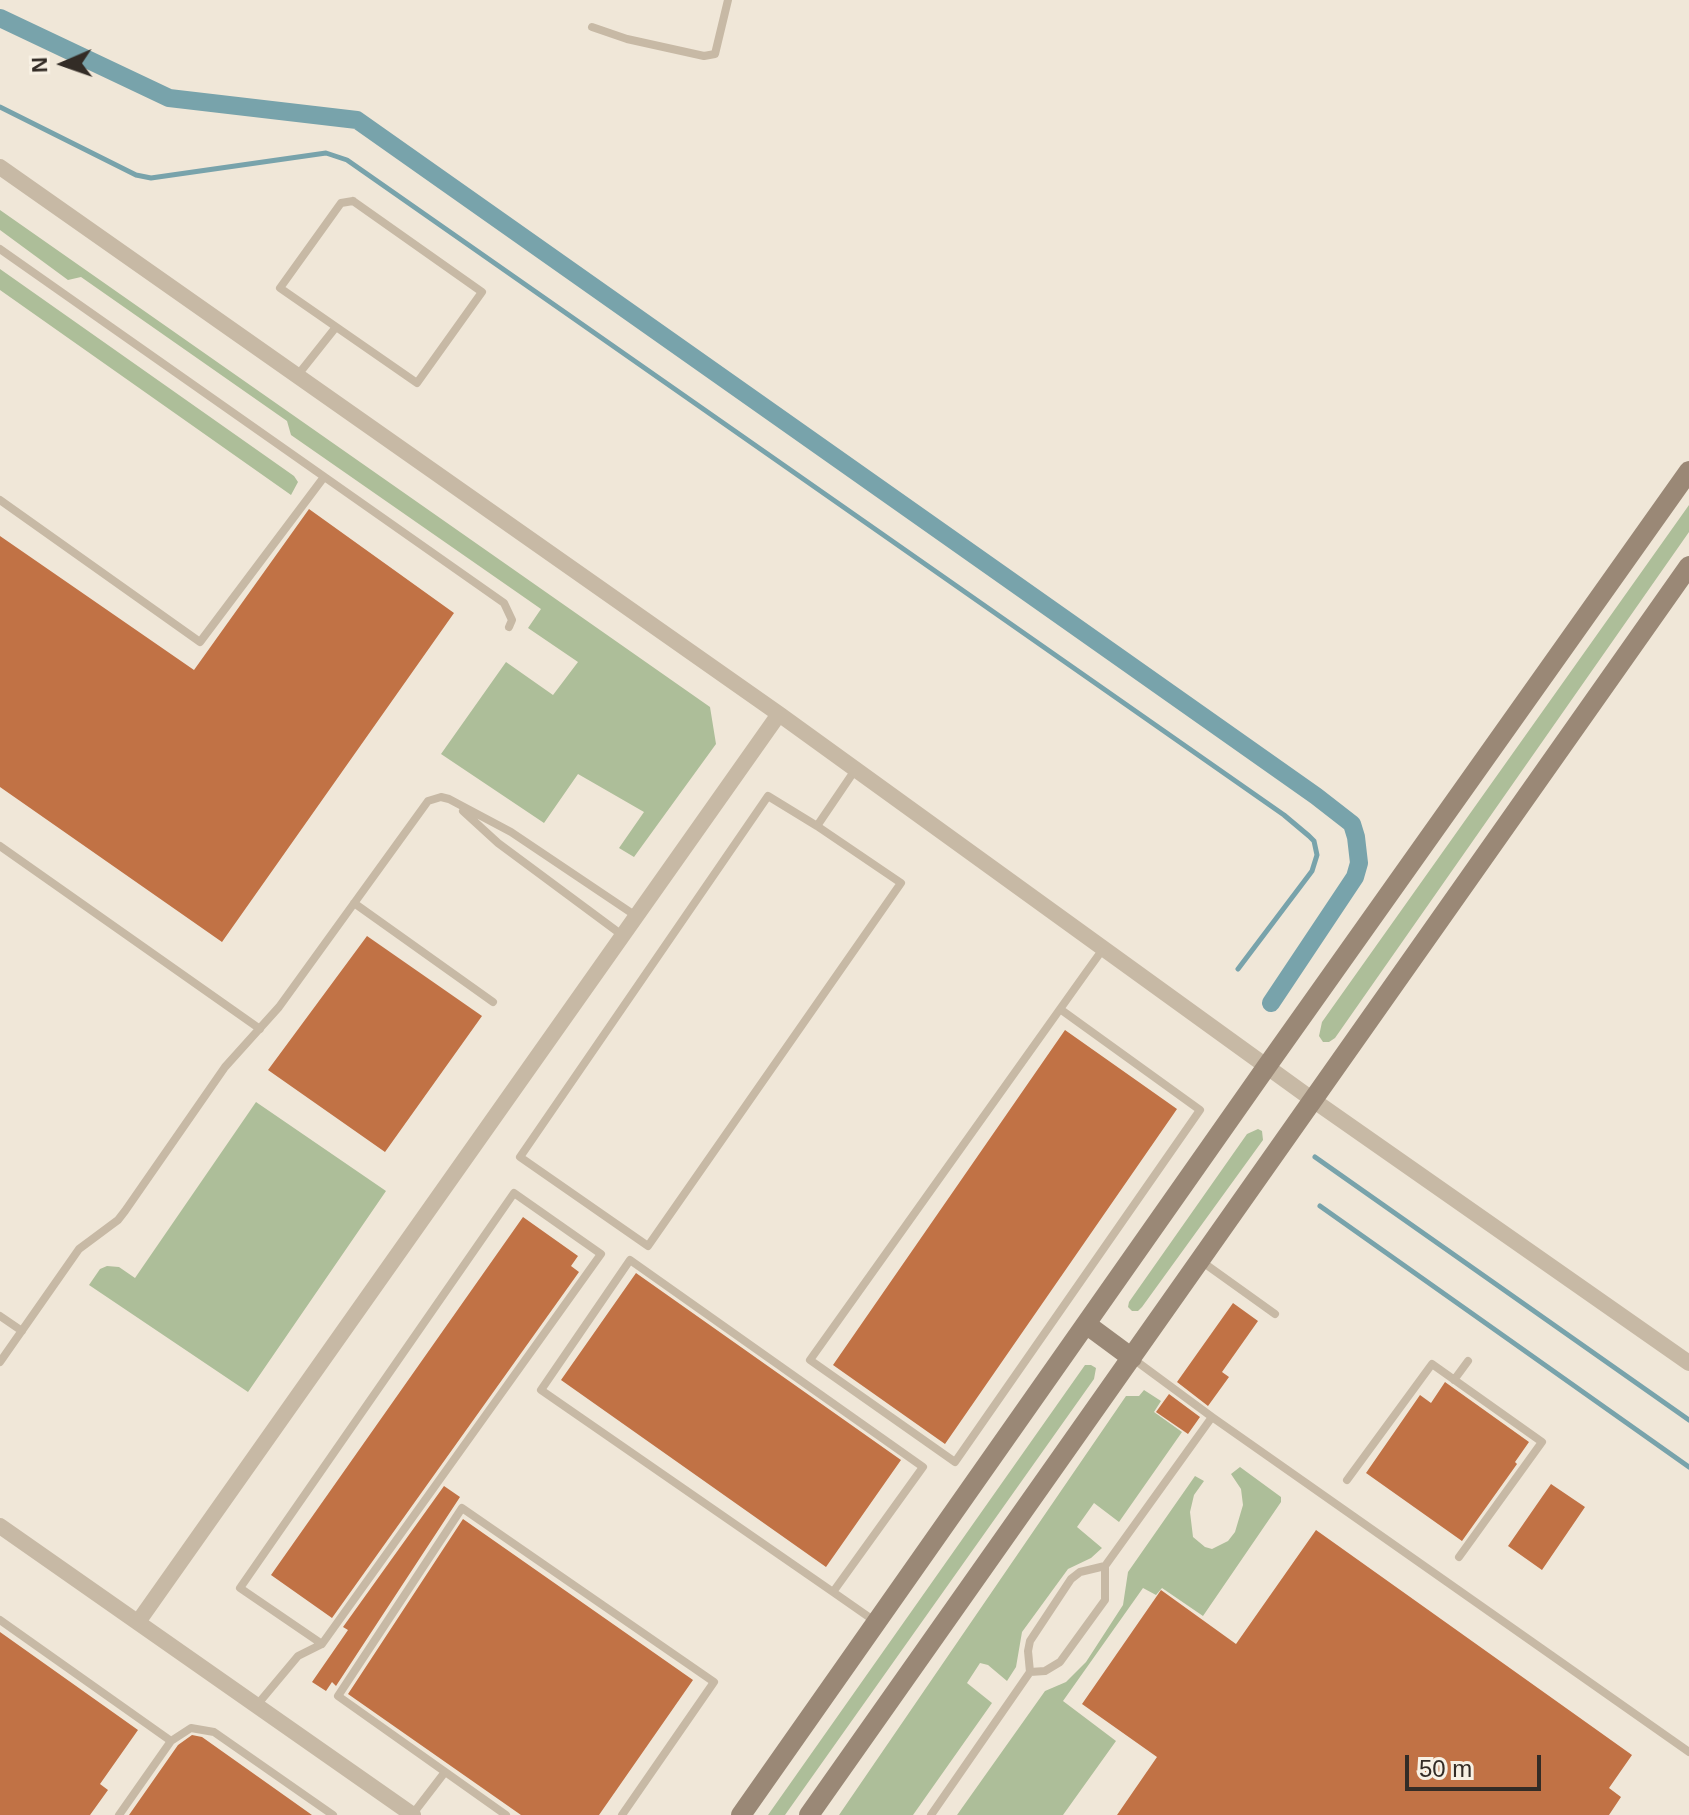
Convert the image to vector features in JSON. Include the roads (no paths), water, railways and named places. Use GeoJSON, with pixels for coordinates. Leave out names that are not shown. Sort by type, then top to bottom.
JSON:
{"type":"FeatureCollection","features":[{"type":"Feature","properties":{"kind":"street"},"geometry":{"type":"LineString","coordinates":[[0,167],[779,714],[1313,1100],[1689,1363]]}},
{"type":"Feature","properties":{"kind":"street"},"geometry":{"type":"LineString","coordinates":[[741,1815],[1689,471]]}},
{"type":"Feature","properties":{"kind":"street"},"geometry":{"type":"LineString","coordinates":[[809,1815],[1689,566]]}},
{"type":"Feature","properties":{"kind":"street"},"geometry":{"type":"LineString","coordinates":[[138,1622],[779,714]]}},
{"type":"Feature","properties":{"kind":"street"},"geometry":{"type":"LineString","coordinates":[[1086,1324],[1132,1358]]}},
{"type":"Feature","properties":{"kind":"street"},"geometry":{"type":"LineString","coordinates":[[0,1526],[413,1815]]}},
{"type":"Feature","properties":{"kind":"lane"},"geometry":{"type":"LineString","coordinates":[[592,27],[627,39],[704,56],[715,54],[728,0]]}},
{"type":"Feature","properties":{"kind":"lane"},"geometry":{"type":"LineString","coordinates":[[353,201],[482,292],[417,383],[336,327],[280,288],[341,203],[353,201]]}},
{"type":"Feature","properties":{"kind":"lane"},"geometry":{"type":"LineString","coordinates":[[0,249],[504,603],[512,620],[509,627]]}},
{"type":"Feature","properties":{"kind":"lane"},"geometry":{"type":"LineString","coordinates":[[297,376],[336,327]]}},
{"type":"Feature","properties":{"kind":"lane"},"geometry":{"type":"LineString","coordinates":[[0,500],[200,642],[324,477]]}},
{"type":"Feature","properties":{"kind":"lane"},"geometry":{"type":"LineString","coordinates":[[817,826],[856,769]]}},
{"type":"Feature","properties":{"kind":"lane"},"geometry":{"type":"LineString","coordinates":[[768,796],[817,826],[901,883],[648,1246],[520,1157],[768,796]]}},
{"type":"Feature","properties":{"kind":"lane"},"geometry":{"type":"LineString","coordinates":[[0,1362],[79,1249],[118,1220],[125,1211],[225,1067],[290,992],[428,801],[441,797],[511,832],[636,916]]}},
{"type":"Feature","properties":{"kind":"lane"},"geometry":{"type":"LineString","coordinates":[[454,802],[498,843],[622,935]]}},
{"type":"Feature","properties":{"kind":"lane"},"geometry":{"type":"LineString","coordinates":[[0,846],[260,1029]]}},
{"type":"Feature","properties":{"kind":"lane"},"geometry":{"type":"LineString","coordinates":[[354,903],[493,1002]]}},
{"type":"Feature","properties":{"kind":"lane"},"geometry":{"type":"LineString","coordinates":[[1060,1009],[1200,1110],[955,1462],[810,1360],[1060,1009],[1104,948]]}},
{"type":"Feature","properties":{"kind":"lane"},"geometry":{"type":"LineString","coordinates":[[257,1705],[298,1656],[322,1644],[601,1254],[514,1193],[240,1588],[322,1644]]}},
{"type":"Feature","properties":{"kind":"lane"},"geometry":{"type":"LineString","coordinates":[[833,1592],[923,1467],[630,1260],[541,1390],[833,1592],[877,1622]]}},
{"type":"Feature","properties":{"kind":"lane"},"geometry":{"type":"LineString","coordinates":[[1200,1260],[1275,1314]]}},
{"type":"Feature","properties":{"kind":"lane"},"geometry":{"type":"LineString","coordinates":[[0,1316],[22,1331]]}},
{"type":"Feature","properties":{"kind":"lane"},"geometry":{"type":"LineString","coordinates":[[1132,1358],[1689,1752]]}},
{"type":"Feature","properties":{"kind":"lane"},"geometry":{"type":"LineString","coordinates":[[1454,1380],[1468,1361]]}},
{"type":"Feature","properties":{"kind":"lane"},"geometry":{"type":"LineString","coordinates":[[1347,1480],[1432,1364],[1542,1442],[1459,1557]]}},
{"type":"Feature","properties":{"kind":"lane"},"geometry":{"type":"LineString","coordinates":[[1030,1672],[1045,1671],[1060,1662],[1105,1600],[1105,1566],[1212,1417]]}},
{"type":"Feature","properties":{"kind":"lane"},"geometry":{"type":"LineString","coordinates":[[506,1815],[338,1696],[462,1508],[714,1682],[622,1815]]}},
{"type":"Feature","properties":{"kind":"lane"},"geometry":{"type":"LineString","coordinates":[[931,1815],[1030,1672],[1030,1641],[1071,1579],[1080,1572],[1105,1566]]}},
{"type":"Feature","properties":{"kind":"lane"},"geometry":{"type":"LineString","coordinates":[[0,1620],[171,1741]]}},
{"type":"Feature","properties":{"kind":"lane"},"geometry":{"type":"LineString","coordinates":[[119,1815],[171,1741],[191,1728],[214,1732],[333,1815]]}},
{"type":"Feature","properties":{"kind":"lane"},"geometry":{"type":"LineString","coordinates":[[413,1815],[445,1772]]}},
{"type":"Feature","properties":{"kind":"waterway"},"geometry":{"type":"LineString","coordinates":[[0,18],[169,98],[357,120],[1316,796],[1352,824],[1359,863],[1355,877],[1271,1003]]}},
{"type":"Feature","properties":{"kind":"waterway"},"geometry":{"type":"LineString","coordinates":[[0,107],[136,175],[151,178],[326,153],[347,160],[1284,815],[1309,836],[1314,841],[1317,855],[1312,871],[1238,969]]}},
{"type":"Feature","properties":{"kind":"waterway"},"geometry":{"type":"LineString","coordinates":[[1315,1157],[1689,1420]]}},
{"type":"Feature","properties":{"kind":"waterway"},"geometry":{"type":"LineString","coordinates":[[1320,1206],[1689,1467]]}}]}
